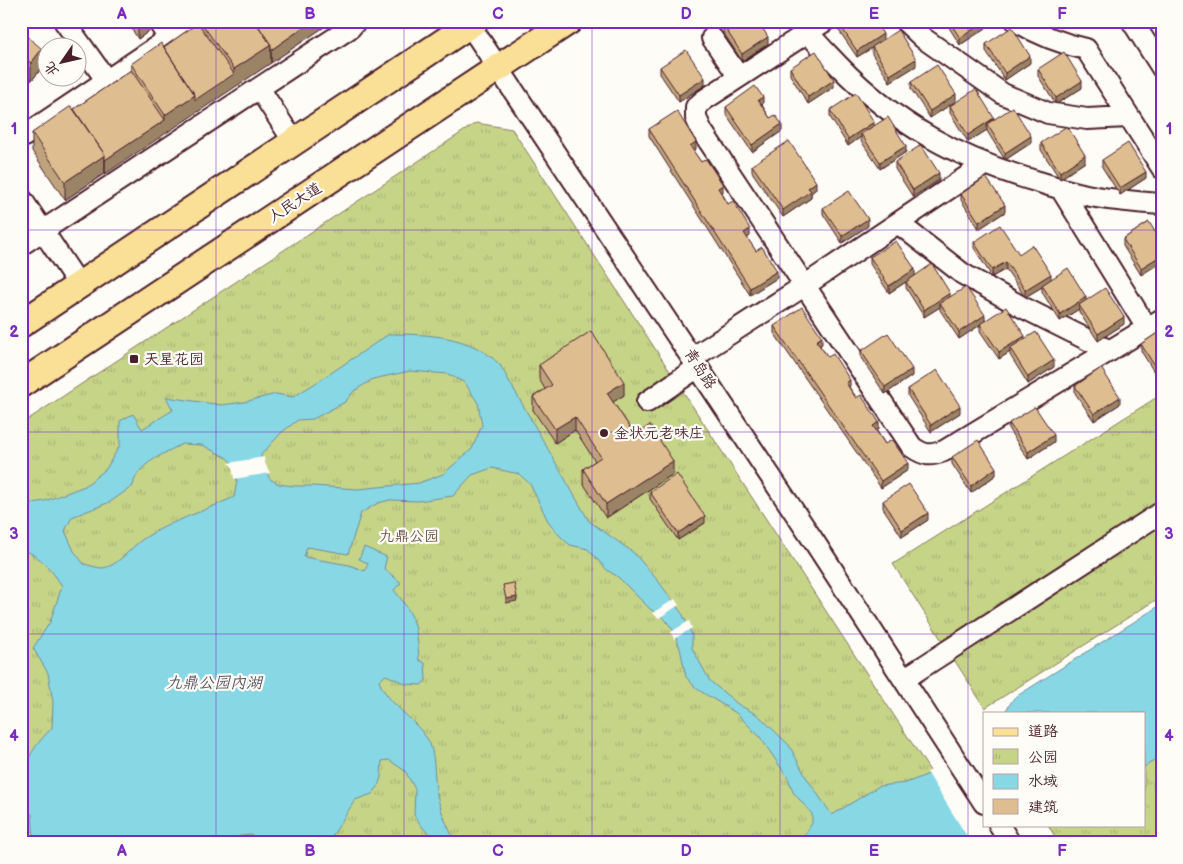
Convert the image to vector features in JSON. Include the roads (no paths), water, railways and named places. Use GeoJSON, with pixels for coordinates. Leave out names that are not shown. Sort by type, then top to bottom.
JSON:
{"type":"FeatureCollection","features":[{"type":"Feature","properties":{"kind":"main road","name":"人民大道"},"geometry":{"type":"LineString","coordinates":[[21,384],[569,21]]}},
{"type":"Feature","properties":{"kind":"main road"},"geometry":{"type":"LineString","coordinates":[[21,324],[294,142],[467,22]]}},
{"type":"Feature","properties":{"kind":"street"},"geometry":{"type":"LineString","coordinates":[[64,21],[107,80]]}},
{"type":"Feature","properties":{"kind":"street"},"geometry":{"type":"LineString","coordinates":[[158,21],[169,39]]}},
{"type":"Feature","properties":{"kind":"street"},"geometry":{"type":"LineString","coordinates":[[21,138],[195,21]]}},
{"type":"Feature","properties":{"kind":"street"},"geometry":{"type":"LineString","coordinates":[[21,245],[350,28],[356,21]]}},
{"type":"Feature","properties":{"kind":"street"},"geometry":{"type":"LineString","coordinates":[[825,21],[803,27],[739,77],[704,100],[696,107],[696,118],[702,132],[912,447],[921,453],[932,456],[944,451],[1154,324],[1061,189]]}},
{"type":"Feature","properties":{"kind":"street"},"geometry":{"type":"LineString","coordinates":[[905,21],[923,38],[1003,94],[1048,113],[1087,119],[1128,117]]}},
{"type":"Feature","properties":{"kind":"street"},"geometry":{"type":"LineString","coordinates":[[1016,21],[1040,35],[1064,44],[1086,49],[1162,168]]}},
{"type":"Feature","properties":{"kind":"street"},"geometry":{"type":"LineString","coordinates":[[1132,21],[1161,63]]}},
{"type":"Feature","properties":{"kind":"street","name":"青岛路"},"geometry":{"type":"LineString","coordinates":[[467,22],[695,362],[983,801]]}},
{"type":"Feature","properties":{"kind":"street"},"geometry":{"type":"LineString","coordinates":[[803,27],[855,82],[898,118],[939,144],[984,165],[1061,189],[1107,199],[1162,204]]}},
{"type":"Feature","properties":{"kind":"street"},"geometry":{"type":"LineString","coordinates":[[712,38],[739,77]]}},
{"type":"Feature","properties":{"kind":"street"},"geometry":{"type":"LineString","coordinates":[[259,88],[294,142]]}},
{"type":"Feature","properties":{"kind":"street"},"geometry":{"type":"LineString","coordinates":[[646,402],[695,362],[984,165]]}},
{"type":"Feature","properties":{"kind":"street"},"geometry":{"type":"LineString","coordinates":[[21,198],[79,285]]}},
{"type":"Feature","properties":{"kind":"street"},"geometry":{"type":"LineString","coordinates":[[898,223],[963,274],[1022,307],[1110,350]]}},
{"type":"Feature","properties":{"kind":"street"},"geometry":{"type":"LineString","coordinates":[[904,679],[1162,512]]}},
{"type":"Feature","properties":{"kind":"street"},"geometry":{"type":"LineString","coordinates":[[999,826],[1010,843]]}},
{"type":"Feature","properties":{"kind":"water","name":"九鼎公园内湖"},"geometry":{"type":"Polygon","coordinates":[[[389,334],[448,338],[463,342],[489,355],[500,365],[589,521],[634,553],[659,582],[683,615],[692,635],[692,648],[710,681],[739,705],[758,715],[789,745],[806,777],[832,815],[879,786],[906,783],[983,752],[983,826],[988,843],[791,843],[805,835],[812,823],[812,814],[793,792],[788,778],[760,737],[736,713],[697,689],[686,677],[680,648],[673,630],[664,618],[650,609],[618,577],[607,570],[588,549],[570,545],[559,535],[548,521],[530,484],[519,474],[492,468],[472,475],[453,496],[418,501],[390,500],[378,503],[361,513],[348,554],[307,547],[304,557],[349,565],[365,571],[368,563],[359,559],[364,547],[387,557],[384,568],[401,583],[394,590],[414,622],[419,660],[425,663],[426,680],[421,685],[406,684],[386,675],[379,681],[388,697],[428,740],[433,757],[439,803],[456,843],[439,843],[423,828],[414,815],[415,789],[405,771],[389,760],[382,761],[378,787],[372,794],[355,800],[328,843],[260,843],[252,835],[240,836],[229,843],[34,843],[32,814],[22,813],[23,776],[30,756],[52,728],[53,702],[48,673],[33,648],[50,622],[62,586],[45,564],[34,555],[21,549],[21,505],[45,501],[85,486],[106,469],[120,445],[120,421],[133,414],[142,429],[173,410],[166,397],[222,405],[276,394],[293,397],[389,334]],[[410,371],[373,379],[354,391],[345,402],[313,419],[298,420],[282,432],[261,455],[262,464],[270,479],[279,484],[293,486],[358,489],[419,483],[443,474],[472,449],[482,425],[478,403],[465,383],[448,374],[410,371]],[[182,444],[159,456],[139,472],[133,486],[110,502],[72,517],[65,531],[74,551],[84,564],[101,568],[109,567],[138,542],[153,533],[176,521],[234,497],[237,481],[234,465],[227,458],[202,445],[182,444]]]}},
{"type":"Feature","properties":{"kind":"water"},"geometry":{"type":"Polygon","coordinates":[[[1162,604],[1162,756],[1146,766],[1146,712],[1005,712],[1014,698],[1162,604]]]}},
{"type":"Feature","properties":{"kind":"place","name":"天星花园"},"geometry":{"type":"Point","coordinates":[134,359]}},
{"type":"Feature","properties":{"kind":"place","name":"金状元老味庄"},"geometry":{"type":"Point","coordinates":[604,433]}},
{"type":"Feature","properties":{"kind":"park label","name":"九鼎公园"},"geometry":{"type":"Point","coordinates":[409,536]}}]}
